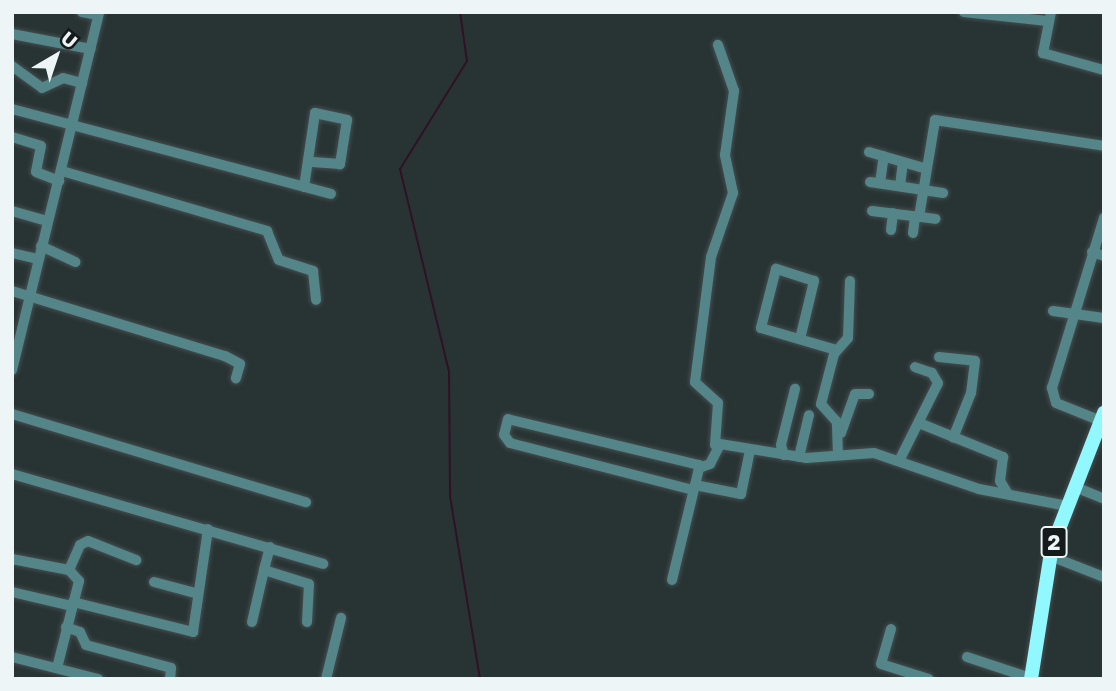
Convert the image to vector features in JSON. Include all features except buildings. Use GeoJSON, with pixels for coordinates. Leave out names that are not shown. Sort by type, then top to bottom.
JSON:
{"type":"FeatureCollection","features":[{"type":"Feature","properties":{"kind":"highway","name":"2"},"geometry":{"type":"LineString","coordinates":[[1031,679],[1050,556],[1102,417]]}},
{"type":"Feature","properties":{"kind":"street"},"geometry":{"type":"LineString","coordinates":[[12,370],[16,333],[74,125],[98,14],[82,12]]}},
{"type":"Feature","properties":{"kind":"street"},"geometry":{"type":"LineString","coordinates":[[964,12],[1049,16],[1044,55],[1104,70]]}},
{"type":"Feature","properties":{"kind":"street"},"geometry":{"type":"LineString","coordinates":[[12,34],[91,49]]}},
{"type":"Feature","properties":{"kind":"street"},"geometry":{"type":"LineString","coordinates":[[718,45],[734,91],[725,155],[733,193],[711,257],[695,382],[718,402],[715,445],[710,464],[699,468],[513,416],[505,431],[506,441],[514,445],[694,488],[741,494],[750,450]]}},
{"type":"Feature","properties":{"kind":"street"},"geometry":{"type":"LineString","coordinates":[[12,66],[42,88],[63,78],[82,83]]}},
{"type":"Feature","properties":{"kind":"street"},"geometry":{"type":"LineString","coordinates":[[12,108],[331,194]]}},
{"type":"Feature","properties":{"kind":"street"},"geometry":{"type":"LineString","coordinates":[[304,187],[315,113],[347,120],[340,164],[309,162]]}},
{"type":"Feature","properties":{"kind":"street"},"geometry":{"type":"LineString","coordinates":[[913,233],[935,120],[1104,146]]}},
{"type":"Feature","properties":{"kind":"street"},"geometry":{"type":"LineString","coordinates":[[12,136],[41,146],[36,172],[267,231],[279,260],[313,271],[316,300]]}},
{"type":"Feature","properties":{"kind":"street"},"geometry":{"type":"LineString","coordinates":[[869,152],[927,169]]}},
{"type":"Feature","properties":{"kind":"street"},"geometry":{"type":"LineString","coordinates":[[884,156],[875,183],[943,193]]}},
{"type":"Feature","properties":{"kind":"street"},"geometry":{"type":"LineString","coordinates":[[900,186],[903,162]]}},
{"type":"Feature","properties":{"kind":"street"},"geometry":{"type":"LineString","coordinates":[[12,211],[47,221]]}},
{"type":"Feature","properties":{"kind":"street"},"geometry":{"type":"LineString","coordinates":[[872,211],[936,219]]}},
{"type":"Feature","properties":{"kind":"street"},"geometry":{"type":"LineString","coordinates":[[891,230],[893,213]]}},
{"type":"Feature","properties":{"kind":"street"},"geometry":{"type":"LineString","coordinates":[[1102,417],[1059,405],[1053,396],[1073,313],[1104,218]]}},
{"type":"Feature","properties":{"kind":"street"},"geometry":{"type":"LineString","coordinates":[[41,246],[76,262]]}},
{"type":"Feature","properties":{"kind":"street"},"geometry":{"type":"LineString","coordinates":[[1092,252],[1104,256]]}},
{"type":"Feature","properties":{"kind":"street"},"geometry":{"type":"LineString","coordinates":[[12,253],[38,259]]}},
{"type":"Feature","properties":{"kind":"street"},"geometry":{"type":"LineString","coordinates":[[800,339],[814,281],[776,269],[760,326],[800,339],[836,350]]}},
{"type":"Feature","properties":{"kind":"street"},"geometry":{"type":"LineString","coordinates":[[840,455],[836,420],[821,406],[836,350],[849,331],[850,281]]}},
{"type":"Feature","properties":{"kind":"street"},"geometry":{"type":"LineString","coordinates":[[12,291],[225,356],[240,364],[236,378]]}},
{"type":"Feature","properties":{"kind":"street"},"geometry":{"type":"LineString","coordinates":[[1053,311],[1104,318]]}},
{"type":"Feature","properties":{"kind":"street"},"geometry":{"type":"LineString","coordinates":[[939,357],[975,361],[971,393],[953,438]]}},
{"type":"Feature","properties":{"kind":"street"},"geometry":{"type":"LineString","coordinates":[[899,461],[938,380],[915,368]]}},
{"type":"Feature","properties":{"kind":"street"},"geometry":{"type":"LineString","coordinates":[[784,455],[781,445],[795,390]]}},
{"type":"Feature","properties":{"kind":"street"},"geometry":{"type":"LineString","coordinates":[[840,455],[841,432],[853,397],[869,394]]}},
{"type":"Feature","properties":{"kind":"street"},"geometry":{"type":"LineString","coordinates":[[12,414],[306,502]]}},
{"type":"Feature","properties":{"kind":"street"},"geometry":{"type":"LineString","coordinates":[[799,457],[809,415]]}},
{"type":"Feature","properties":{"kind":"street"},"geometry":{"type":"LineString","coordinates":[[919,423],[1003,457],[1000,481],[1007,492]]}},
{"type":"Feature","properties":{"kind":"street"},"geometry":{"type":"LineString","coordinates":[[715,445],[799,457],[874,453],[978,489],[1007,492],[1068,506]]}},
{"type":"Feature","properties":{"kind":"street"},"geometry":{"type":"LineString","coordinates":[[672,580],[699,468]]}},
{"type":"Feature","properties":{"kind":"street"},"geometry":{"type":"LineString","coordinates":[[12,474],[323,564]]}},
{"type":"Feature","properties":{"kind":"street"},"geometry":{"type":"LineString","coordinates":[[1075,487],[1104,499]]}},
{"type":"Feature","properties":{"kind":"street"},"geometry":{"type":"LineString","coordinates":[[12,592],[191,632],[200,612],[193,603],[208,529]]}},
{"type":"Feature","properties":{"kind":"street"},"geometry":{"type":"LineString","coordinates":[[69,570],[85,541],[136,560]]}},
{"type":"Feature","properties":{"kind":"street"},"geometry":{"type":"LineString","coordinates":[[252,622],[270,547]]}},
{"type":"Feature","properties":{"kind":"street"},"geometry":{"type":"LineString","coordinates":[[1050,556],[1104,577]]}},
{"type":"Feature","properties":{"kind":"street"},"geometry":{"type":"LineString","coordinates":[[12,559],[69,570],[79,575],[57,668]]}},
{"type":"Feature","properties":{"kind":"street"},"geometry":{"type":"LineString","coordinates":[[264,570],[309,584],[307,622]]}},
{"type":"Feature","properties":{"kind":"street"},"geometry":{"type":"LineString","coordinates":[[154,582],[195,593]]}},
{"type":"Feature","properties":{"kind":"street"},"geometry":{"type":"LineString","coordinates":[[326,679],[341,618]]}},
{"type":"Feature","properties":{"kind":"street"},"geometry":{"type":"LineString","coordinates":[[66,626],[80,632],[86,645],[171,667],[170,679]]}},
{"type":"Feature","properties":{"kind":"street"},"geometry":{"type":"LineString","coordinates":[[891,629],[880,663],[929,679]]}},
{"type":"Feature","properties":{"kind":"street"},"geometry":{"type":"LineString","coordinates":[[12,657],[98,679]]}},
{"type":"Feature","properties":{"kind":"street"},"geometry":{"type":"LineString","coordinates":[[967,657],[1031,679]]}},
{"type":"Feature","properties":{"kind":"waterway"},"geometry":{"type":"LineString","coordinates":[[460,12],[467,61],[400,169],[449,371],[450,496],[480,679]]}}]}
